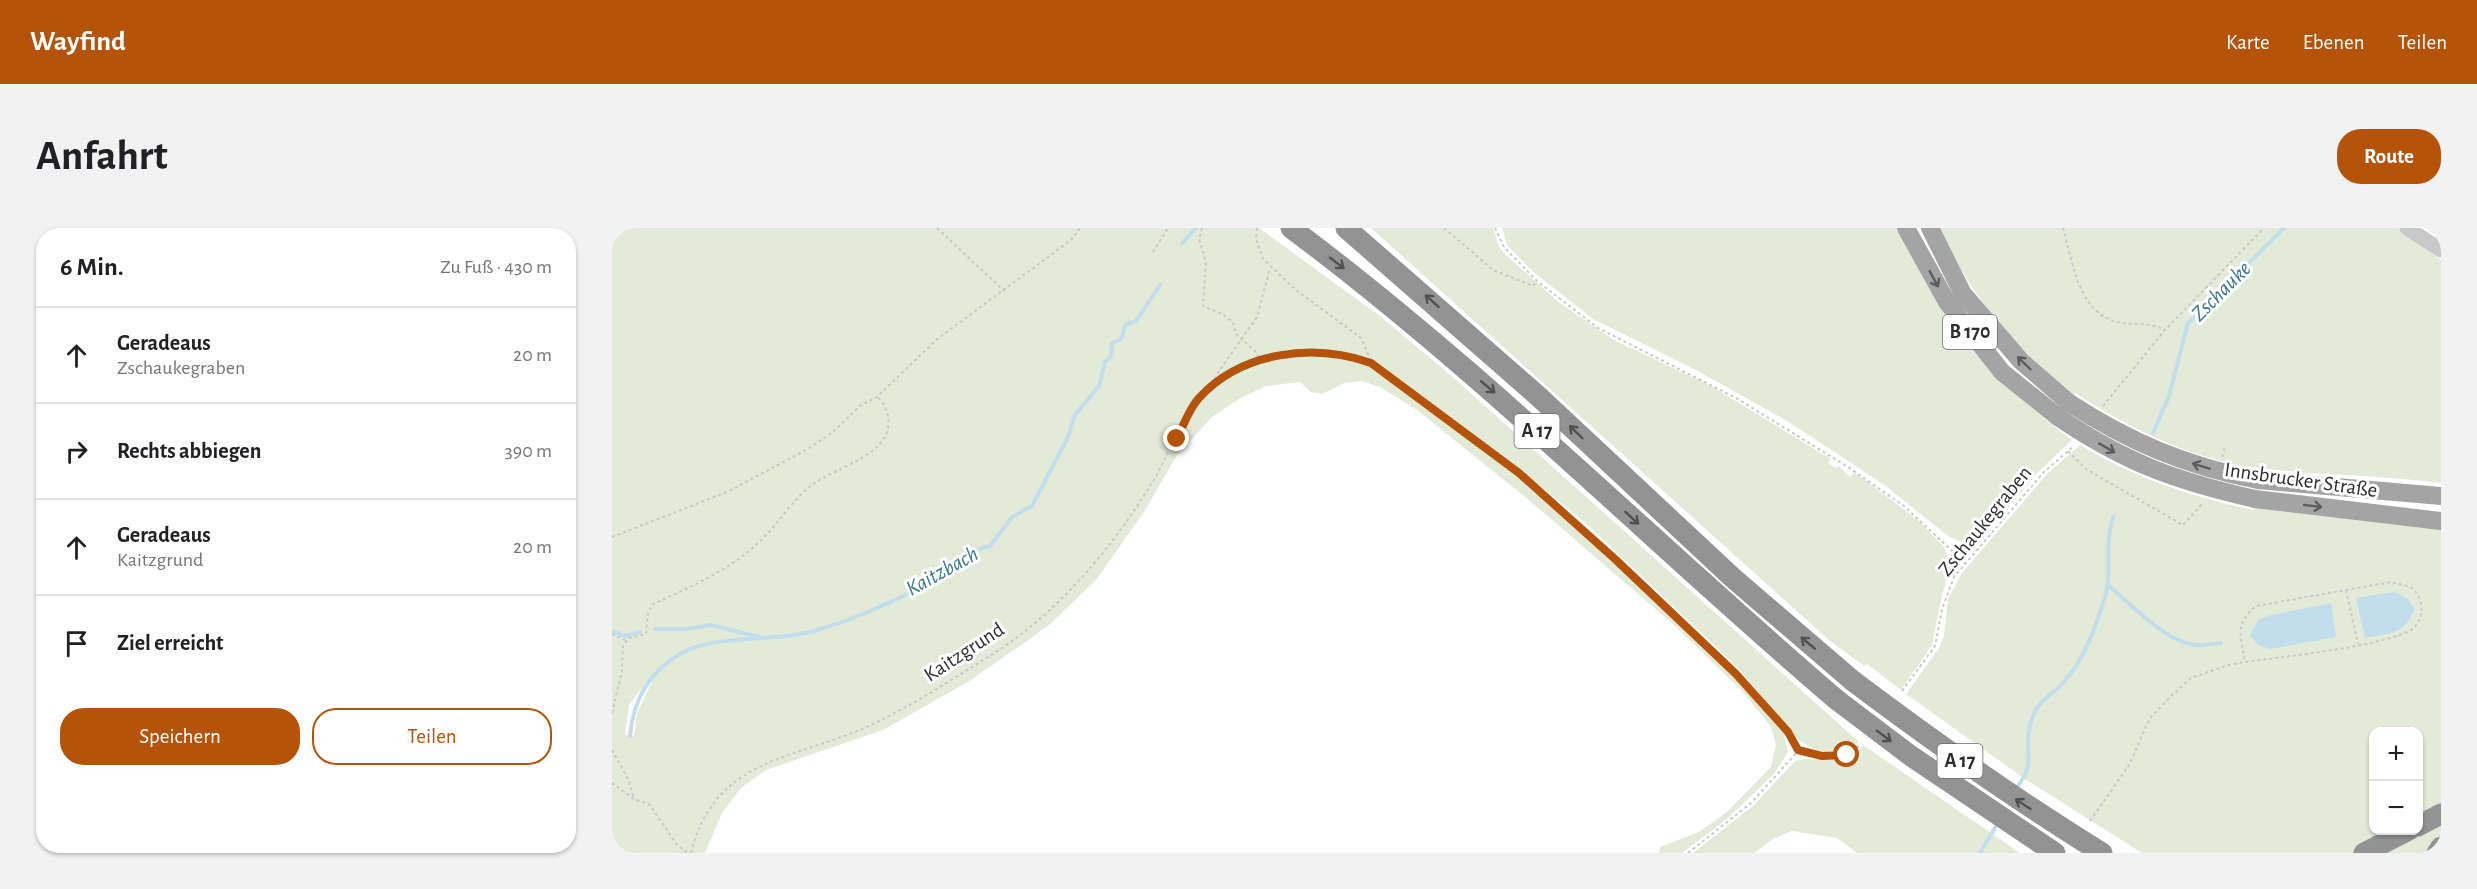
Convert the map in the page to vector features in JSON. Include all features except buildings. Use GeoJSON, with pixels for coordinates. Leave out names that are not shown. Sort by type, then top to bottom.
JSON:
{"type":"FeatureCollection","features":[{"type":"Feature","properties":{"kind":"highway","name":"A 17"},"geometry":{"type":"LineString","coordinates":[[1291,228],[1358,279],[1504,401],[1714,594],[1838,700],[1911,756],[2055,853]]}},
{"type":"Feature","properties":{"kind":"highway","name":"A 17"},"geometry":{"type":"LineString","coordinates":[[1346,228],[1538,396],[1733,578],[1853,681],[2022,804],[2102,853]]}},
{"type":"Feature","properties":{"kind":"highway"},"geometry":{"type":"LineString","coordinates":[[2423,823],[2441,814]]}},
{"type":"Feature","properties":{"kind":"highway"},"geometry":{"type":"LineString","coordinates":[[2364,853],[2401,835]]}},
{"type":"Feature","properties":{"kind":"highway"},"geometry":{"type":"LineString","coordinates":[[2437,853],[2441,847]]}},
{"type":"Feature","properties":{"kind":"main road","name":"Innsbrucker Straße"},"geometry":{"type":"LineString","coordinates":[[1906,228],[1947,302],[2002,372],[2063,409],[2178,460],[2221,473],[2258,480],[2441,496]]}},
{"type":"Feature","properties":{"kind":"main road","name":"Innsbrucker Straße"},"geometry":{"type":"LineString","coordinates":[[1930,228],[1963,294],[2063,409],[2122,457],[2168,477],[2255,500],[2441,521]]}},
{"type":"Feature","properties":{"kind":"street"},"geometry":{"type":"LineString","coordinates":[[2406,228],[2441,250]]}},
{"type":"Feature","properties":{"kind":"path"},"geometry":{"type":"LineString","coordinates":[[937,228],[1004,291]]}},
{"type":"Feature","properties":{"kind":"path"},"geometry":{"type":"LineString","coordinates":[[612,537],[727,492],[808,449],[834,431],[861,405],[877,397],[936,340],[1071,240],[1080,228]]}},
{"type":"Feature","properties":{"kind":"path"},"geometry":{"type":"LineString","coordinates":[[1153,252],[1168,228]]}},
{"type":"Feature","properties":{"kind":"path"},"geometry":{"type":"LineString","coordinates":[[1202,228],[1199,239],[1206,262],[1203,306],[1222,314],[1233,322],[1236,334],[1255,351],[1260,361]]}},
{"type":"Feature","properties":{"kind":"path"},"geometry":{"type":"LineString","coordinates":[[1257,228],[1256,239],[1263,259],[1270,268],[1361,338],[1371,363]]}},
{"type":"Feature","properties":{"kind":"path"},"geometry":{"type":"LineString","coordinates":[[1444,228],[1493,270],[1533,286],[1537,281]]}},
{"type":"Feature","properties":{"kind":"path"},"geometry":{"type":"LineString","coordinates":[[1495,228],[1504,247],[1537,281],[1598,328],[1736,398],[1848,467],[1904,506],[1965,563]]}},
{"type":"Feature","properties":{"kind":"path"},"geometry":{"type":"LineString","coordinates":[[2063,228],[2081,288],[2092,308],[2111,320],[2150,323],[2165,330]]}},
{"type":"Feature","properties":{"kind":"path"},"geometry":{"type":"LineString","coordinates":[[2101,410],[2165,330],[2264,228]]}},
{"type":"Feature","properties":{"kind":"path"},"geometry":{"type":"LineString","coordinates":[[1213,385],[1217,374],[1257,317],[1270,268]]}},
{"type":"Feature","properties":{"kind":"path"},"geometry":{"type":"LineString","coordinates":[[1213,385],[1242,367],[1279,354],[1314,353],[1353,357],[1371,363],[1519,473],[1615,559],[1736,674],[1788,732],[1798,750],[1822,756],[1839,756],[1854,751],[1861,743]]}},
{"type":"Feature","properties":{"kind":"path","name":"Kaitzgrund"},"geometry":{"type":"LineString","coordinates":[[689,853],[697,828],[733,783],[755,767],[873,724],[999,651],[1047,613],[1081,577],[1130,515],[1150,487],[1197,400],[1213,385]]}},
{"type":"Feature","properties":{"kind":"path"},"geometry":{"type":"LineString","coordinates":[[612,713],[622,671],[622,646],[627,641],[646,634],[648,612],[653,604],[710,577],[754,547],[814,483],[862,457],[884,440],[888,429],[887,410],[877,397]]}},
{"type":"Feature","properties":{"kind":"path","name":"Zschaukegraben"},"geometry":{"type":"LineString","coordinates":[[1902,691],[1935,646],[1946,594],[1954,577],[2044,472],[2076,443]]}},
{"type":"Feature","properties":{"kind":"path"},"geometry":{"type":"LineString","coordinates":[[2221,460],[2225,447]]}},
{"type":"Feature","properties":{"kind":"path"},"geometry":{"type":"LineString","coordinates":[[2068,451],[2086,470],[2183,525],[2199,510],[2205,500]]}},
{"type":"Feature","properties":{"kind":"path"},"geometry":{"type":"LineString","coordinates":[[2090,821],[2129,765],[2150,718],[2191,678],[2228,665],[2400,637],[2415,627],[2422,612],[2421,600],[2412,588],[2391,582],[2256,606],[2245,615],[2241,624],[2245,662]]}},
{"type":"Feature","properties":{"kind":"path"},"geometry":{"type":"LineString","coordinates":[[2346,590],[2358,644]]}},
{"type":"Feature","properties":{"kind":"path"},"geometry":{"type":"LineString","coordinates":[[612,634],[627,641]]}},
{"type":"Feature","properties":{"kind":"path"},"geometry":{"type":"LineString","coordinates":[[1688,853],[1751,803],[1798,750]]}},
{"type":"Feature","properties":{"kind":"path"},"geometry":{"type":"LineString","coordinates":[[612,751],[628,779],[634,799]]}},
{"type":"Feature","properties":{"kind":"path"},"geometry":{"type":"LineString","coordinates":[[612,783],[634,799],[650,805],[677,845],[689,853]]}},
{"type":"Feature","properties":{"kind":"green space"},"geometry":{"type":"Polygon","coordinates":[[[612,228],[1259,228],[1380,316],[1455,379],[1859,742],[1847,750],[1826,752],[1816,750],[1800,741],[1736,666],[1588,525],[1522,471],[1519,474],[1615,559],[1736,674],[1733,676],[1784,734],[1788,752],[1774,774],[1727,819],[1682,853],[1659,853],[1660,847],[1699,832],[1727,812],[1771,767],[1776,745],[1771,727],[1742,691],[1673,624],[1530,501],[1417,410],[1380,387],[1362,381],[1344,383],[1322,394],[1311,392],[1300,382],[1266,386],[1239,399],[1212,417],[1177,455],[1144,512],[1096,580],[1048,626],[971,680],[883,730],[766,770],[741,788],[722,813],[705,853],[612,853],[612,228]],[[650,677],[629,705],[625,735],[634,736],[637,713],[652,682],[650,677]]]}},
{"type":"Feature","properties":{"kind":"green space"},"geometry":{"type":"Polygon","coordinates":[[[1371,228],[1493,228],[1504,253],[1557,301],[1614,340],[1711,386],[1831,459],[1828,463],[1835,468],[1839,466],[1850,477],[1854,473],[1861,477],[1919,521],[1944,547],[1951,565],[1942,595],[1932,645],[1901,690],[1867,664],[1864,666],[1830,641],[1371,228]]]}},
{"type":"Feature","properties":{"kind":"green space"},"geometry":{"type":"Polygon","coordinates":[[[1502,228],[1899,228],[1932,291],[1950,320],[1971,346],[2017,395],[2072,440],[2037,473],[1995,524],[1974,540],[1959,541],[1948,536],[1887,487],[1789,422],[1696,370],[1593,319],[1531,270],[1507,245],[1502,228]]]}},
{"type":"Feature","properties":{"kind":"green space"},"geometry":{"type":"Polygon","coordinates":[[[1938,228],[2398,228],[2441,260],[2441,483],[2282,471],[2234,464],[2186,450],[2118,419],[2075,393],[2073,395],[2013,339],[1966,278],[1938,228]]]}},
{"type":"Feature","properties":{"kind":"green space"},"geometry":{"type":"Polygon","coordinates":[[[2080,445],[2143,477],[2164,485],[2254,510],[2254,507],[2441,525],[2441,809],[2423,819],[2423,727],[2369,727],[2369,835],[2391,835],[2354,853],[2142,853],[2025,779],[1906,694],[1939,648],[1944,636],[1948,599],[1962,573],[2047,474],[2080,445]]]}},
{"type":"Feature","properties":{"kind":"green space"},"geometry":{"type":"Polygon","coordinates":[[[1863,745],[2020,853],[1857,853],[1837,838],[1791,831],[1773,839],[1754,853],[1693,853],[1754,805],[1795,761],[1841,759],[1849,757],[1863,745]]]}},
{"type":"Feature","properties":{"kind":"green space"},"geometry":{"type":"Polygon","coordinates":[[[2441,822],[2441,837],[2428,853],[2384,853],[2417,835],[2423,835],[2423,832],[2441,822]]]}},
{"type":"Feature","properties":{"kind":"water"},"geometry":{"type":"Polygon","coordinates":[[[2394,592],[2407,598],[2415,609],[2411,618],[2395,631],[2365,638],[2356,598],[2394,592]]]}},
{"type":"Feature","properties":{"kind":"water"},"geometry":{"type":"Polygon","coordinates":[[[2331,603],[2336,637],[2271,649],[2258,645],[2250,635],[2258,620],[2271,615],[2331,603]]]}},
{"type":"Feature","properties":{"kind":"waterway","name":"Kaitzbach"},"geometry":{"type":"LineString","coordinates":[[1182,243],[1196,228]]}},
{"type":"Feature","properties":{"kind":"waterway","name":"Zschauke"},"geometry":{"type":"LineString","coordinates":[[2153,433],[2169,396],[2188,323],[2284,228]]}},
{"type":"Feature","properties":{"kind":"waterway","name":"Kaitzbach"},"geometry":{"type":"LineString","coordinates":[[630,736],[635,711],[644,689],[660,669],[680,654],[709,644],[795,635],[837,624],[920,587],[960,558],[990,546],[1012,517],[1032,506],[1068,437],[1075,415],[1099,386],[1105,362],[1111,356],[1112,343],[1121,339],[1126,324],[1136,321],[1160,285]]}},
{"type":"Feature","properties":{"kind":"waterway","name":"Zschauke"},"geometry":{"type":"LineString","coordinates":[[2016,790],[2027,770],[2028,738],[2033,716],[2039,705],[2071,674],[2088,643],[2097,620],[2107,587],[2109,537],[2114,516]]}},
{"type":"Feature","properties":{"kind":"waterway"},"geometry":{"type":"LineString","coordinates":[[2107,584],[2149,621],[2174,638],[2197,645],[2221,643]]}},
{"type":"Feature","properties":{"kind":"waterway"},"geometry":{"type":"LineString","coordinates":[[655,629],[687,629],[711,625],[763,638]]}},
{"type":"Feature","properties":{"kind":"waterway"},"geometry":{"type":"LineString","coordinates":[[612,631],[625,636],[640,632]]}},
{"type":"Feature","properties":{"kind":"waterway","name":"Zschauke"},"geometry":{"type":"LineString","coordinates":[[1980,853],[1998,823]]}},
{"type":"Feature","properties":{"kind":"route"},"geometry":{"type":"LineString","coordinates":[[1177,439],[1197,400],[1213,385],[1242,367],[1279,354],[1314,353],[1353,357],[1371,363],[1519,473],[1615,559],[1736,674],[1788,732],[1798,750],[1822,756],[1847,755]]}}]}
